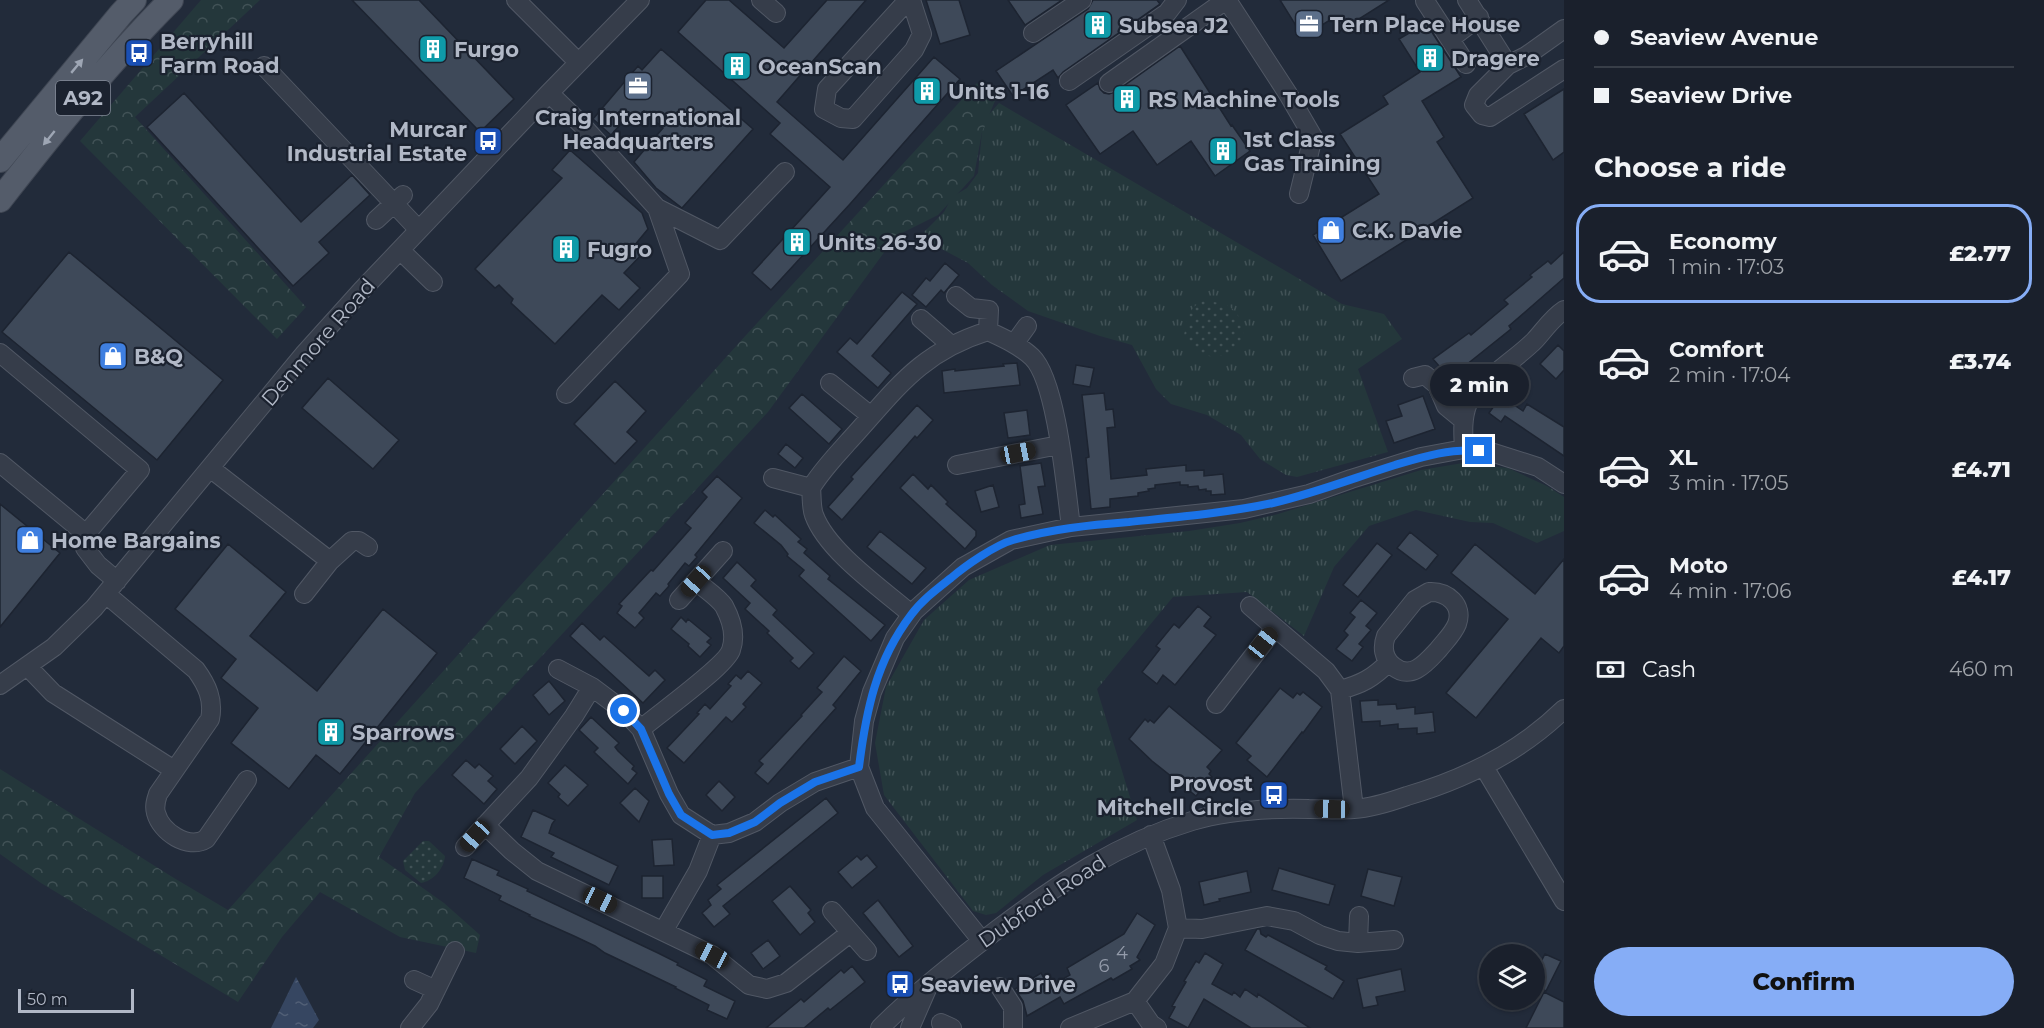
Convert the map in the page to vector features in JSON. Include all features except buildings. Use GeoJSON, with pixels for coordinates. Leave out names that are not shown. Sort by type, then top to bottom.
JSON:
{"type":"FeatureCollection","features":[{"type":"Feature","properties":{"kind":"main road","name":"A92"},"geometry":{"type":"LineString","coordinates":[[0,160],[134,0]]}},
{"type":"Feature","properties":{"kind":"main road","name":"A92"},"geometry":{"type":"LineString","coordinates":[[0,200],[133,38],[171,0]]}},
{"type":"Feature","properties":{"kind":"street"},"geometry":{"type":"LineString","coordinates":[[516,0],[544,31],[578,62]]}},
{"type":"Feature","properties":{"kind":"street","name":"Denmore Road"},"geometry":{"type":"LineString","coordinates":[[0,685],[54,647],[78,624],[112,587],[305,353],[578,62],[640,0]]}},
{"type":"Feature","properties":{"kind":"street"},"geometry":{"type":"LineString","coordinates":[[761,0],[776,13]]}},
{"type":"Feature","properties":{"kind":"street"},"geometry":{"type":"LineString","coordinates":[[910,0],[922,34],[914,50],[853,119],[841,118],[824,109],[827,89],[910,0]]}},
{"type":"Feature","properties":{"kind":"street"},"geometry":{"type":"LineString","coordinates":[[1033,33],[1082,0]]}},
{"type":"Feature","properties":{"kind":"street"},"geometry":{"type":"LineString","coordinates":[[1069,81],[1167,13],[1177,0]]}},
{"type":"Feature","properties":{"kind":"street"},"geometry":{"type":"LineString","coordinates":[[1109,83],[1227,0],[1313,137],[1299,194]]}},
{"type":"Feature","properties":{"kind":"street"},"geometry":{"type":"LineString","coordinates":[[1467,0],[1508,65]]}},
{"type":"Feature","properties":{"kind":"street"},"geometry":{"type":"LineString","coordinates":[[1425,1],[1466,64]]}},
{"type":"Feature","properties":{"kind":"street"},"geometry":{"type":"LineString","coordinates":[[1450,39],[1479,17]]}},
{"type":"Feature","properties":{"kind":"street"},"geometry":{"type":"LineString","coordinates":[[1564,29],[1527,56],[1508,65],[1478,95],[1474,105],[1482,115],[1491,117],[1564,69]]}},
{"type":"Feature","properties":{"kind":"street"},"geometry":{"type":"LineString","coordinates":[[264,66],[399,199],[419,230]]}},
{"type":"Feature","properties":{"kind":"street"},"geometry":{"type":"LineString","coordinates":[[549,93],[581,124],[657,208],[720,240],[785,172]]}},
{"type":"Feature","properties":{"kind":"street"},"geometry":{"type":"LineString","coordinates":[[376,220],[399,199]]}},
{"type":"Feature","properties":{"kind":"street"},"geometry":{"type":"LineString","coordinates":[[566,394],[680,274],[657,208]]}},
{"type":"Feature","properties":{"kind":"street"},"geometry":{"type":"LineString","coordinates":[[400,250],[433,282]]}},
{"type":"Feature","properties":{"kind":"street"},"geometry":{"type":"LineString","coordinates":[[956,296],[971,308],[989,310],[988,331]]}},
{"type":"Feature","properties":{"kind":"street"},"geometry":{"type":"LineString","coordinates":[[1464,449],[1463,420],[1468,402],[1478,389],[1521,353],[1564,310]]}},
{"type":"Feature","properties":{"kind":"street"},"geometry":{"type":"LineString","coordinates":[[921,319],[951,345]]}},
{"type":"Feature","properties":{"kind":"street"},"geometry":{"type":"LineString","coordinates":[[1014,344],[1027,326]]}},
{"type":"Feature","properties":{"kind":"street"},"geometry":{"type":"LineString","coordinates":[[911,614],[834,548],[823,534],[813,513],[811,488],[831,459],[903,380],[932,356],[951,345],[988,331],[1014,344],[1033,358],[1040,369],[1053,404],[1071,527]]}},
{"type":"Feature","properties":{"kind":"street"},"geometry":{"type":"LineString","coordinates":[[0,353],[140,470],[86,534],[85,549],[112,587],[196,670],[205,682],[210,697],[212,710],[210,719],[158,794],[155,802],[160,822],[181,841],[192,844],[200,843],[206,839],[247,780]]}},
{"type":"Feature","properties":{"kind":"street"},"geometry":{"type":"LineString","coordinates":[[1413,378],[1425,375],[1437,385],[1446,406],[1463,420]]}},
{"type":"Feature","properties":{"kind":"street"},"geometry":{"type":"LineString","coordinates":[[830,383],[871,416]]}},
{"type":"Feature","properties":{"kind":"street"},"geometry":{"type":"LineString","coordinates":[[957,465],[1059,444]]}},
{"type":"Feature","properties":{"kind":"street"},"geometry":{"type":"LineString","coordinates":[[982,941],[875,808],[859,767],[864,721],[872,692],[895,639],[911,614],[963,567],[1011,540],[1071,527],[1244,509],[1309,494],[1421,457],[1464,449],[1494,453],[1538,467],[1564,484]]}},
{"type":"Feature","properties":{"kind":"street"},"geometry":{"type":"LineString","coordinates":[[0,463],[86,534]]}},
{"type":"Feature","properties":{"kind":"street"},"geometry":{"type":"LineString","coordinates":[[210,468],[330,561]]}},
{"type":"Feature","properties":{"kind":"street"},"geometry":{"type":"LineString","coordinates":[[773,478],[811,488]]}},
{"type":"Feature","properties":{"kind":"street"},"geometry":{"type":"LineString","coordinates":[[304,594],[330,561],[352,541],[359,541],[368,547]]}},
{"type":"Feature","properties":{"kind":"street"},"geometry":{"type":"LineString","coordinates":[[680,600],[723,551]]}},
{"type":"Feature","properties":{"kind":"street"},"geometry":{"type":"LineString","coordinates":[[641,729],[708,676],[731,651],[734,629],[723,605],[696,581]]}},
{"type":"Feature","properties":{"kind":"street"},"geometry":{"type":"LineString","coordinates":[[1435,591],[1450,598],[1457,609],[1458,621],[1453,632],[1424,666],[1404,671],[1395,668],[1389,662],[1384,648],[1386,636],[1415,600],[1435,591]]}},
{"type":"Feature","properties":{"kind":"street"},"geometry":{"type":"LineString","coordinates":[[1250,606],[1326,671],[1340,690],[1354,809]]}},
{"type":"Feature","properties":{"kind":"street"},"geometry":{"type":"LineString","coordinates":[[1216,704],[1275,628]]}},
{"type":"Feature","properties":{"kind":"street"},"geometry":{"type":"LineString","coordinates":[[1340,690],[1358,686],[1373,677],[1389,662]]}},
{"type":"Feature","properties":{"kind":"street"},"geometry":{"type":"LineString","coordinates":[[28,667],[53,693],[174,770]]}},
{"type":"Feature","properties":{"kind":"street"},"geometry":{"type":"LineString","coordinates":[[558,669],[592,687],[624,711],[641,729],[669,794],[681,815],[712,835],[729,833],[755,822],[780,803],[815,782],[859,767]]}},
{"type":"Feature","properties":{"kind":"street"},"geometry":{"type":"LineString","coordinates":[[465,847],[529,778],[592,687]]}},
{"type":"Feature","properties":{"kind":"street","name":"Dubford Road"},"geometry":{"type":"LineString","coordinates":[[880,1028],[930,982],[982,941],[1066,879],[1112,853],[1151,835],[1194,820],[1272,809],[1354,809],[1415,794],[1456,780],[1484,767],[1534,735],[1564,709]]}},
{"type":"Feature","properties":{"kind":"street"},"geometry":{"type":"LineString","coordinates":[[1484,767],[1564,901]]}},
{"type":"Feature","properties":{"kind":"street"},"geometry":{"type":"LineString","coordinates":[[485,825],[537,871],[712,955],[749,985],[767,989],[786,984],[850,933]]}},
{"type":"Feature","properties":{"kind":"street"},"geometry":{"type":"LineString","coordinates":[[664,930],[698,871],[712,835]]}},
{"type":"Feature","properties":{"kind":"street"},"geometry":{"type":"LineString","coordinates":[[1070,1028],[1135,1001],[1164,964],[1178,928],[1171,890],[1151,835]]}},
{"type":"Feature","properties":{"kind":"street"},"geometry":{"type":"LineString","coordinates":[[832,911],[867,951]]}},
{"type":"Feature","properties":{"kind":"street"},"geometry":{"type":"LineString","coordinates":[[1178,928],[1202,930],[1267,916],[1294,921],[1320,935],[1338,941],[1358,943],[1394,940]]}},
{"type":"Feature","properties":{"kind":"street"},"geometry":{"type":"LineString","coordinates":[[1358,943],[1359,916]]}},
{"type":"Feature","properties":{"kind":"street"},"geometry":{"type":"LineString","coordinates":[[410,1028],[429,1004],[455,951]]}},
{"type":"Feature","properties":{"kind":"street"},"geometry":{"type":"LineString","coordinates":[[414,980],[436,990]]}},
{"type":"Feature","properties":{"kind":"street","name":"Dubford Road"},"geometry":{"type":"LineString","coordinates":[[910,1028],[930,982]]}},
{"type":"Feature","properties":{"kind":"street"},"geometry":{"type":"LineString","coordinates":[[1000,987],[1013,1007],[1013,1028]]}},
{"type":"Feature","properties":{"kind":"street"},"geometry":{"type":"LineString","coordinates":[[1135,1001],[1151,1024],[1157,1028]]}},
{"type":"Feature","properties":{"kind":"green space"},"geometry":{"type":"Polygon","coordinates":[[[201,0],[260,0],[135,117],[306,307],[277,339],[80,141],[201,0]]]}},
{"type":"Feature","properties":{"kind":"green space"},"geometry":{"type":"Polygon","coordinates":[[[977,83],[995,101],[982,132],[974,176],[938,215],[896,236],[768,412],[415,793],[379,857],[444,903],[480,935],[476,953],[400,937],[320,892],[282,937],[238,1002],[41,883],[0,854],[0,769],[228,910],[747,334],[977,83]]]}},
{"type":"Feature","properties":{"kind":"green space"},"geometry":{"type":"Polygon","coordinates":[[[999,103],[1342,304],[1384,314],[1402,339],[1358,369],[1388,452],[1297,477],[1286,475],[1260,459],[1241,435],[1207,415],[1171,404],[1156,389],[1132,345],[1028,311],[992,285],[968,263],[936,246],[924,232],[944,212],[952,197],[967,188],[978,173],[983,121],[999,103]]]}},
{"type":"Feature","properties":{"kind":"green space"},"geometry":{"type":"Polygon","coordinates":[[[1203,301],[1221,303],[1234,310],[1243,326],[1242,337],[1237,346],[1228,353],[1217,356],[1206,355],[1194,349],[1184,336],[1191,311],[1203,301]]]}},
{"type":"Feature","properties":{"kind":"green space"},"geometry":{"type":"Polygon","coordinates":[[[1463,463],[1508,468],[1547,486],[1564,497],[1564,531],[1537,543],[1493,523],[1470,522],[1416,510],[1369,526],[1334,567],[1304,636],[1247,592],[1173,597],[1097,689],[1137,820],[1043,875],[996,913],[986,915],[973,911],[884,795],[875,743],[886,687],[924,620],[969,580],[1050,545],[1189,531],[1240,523],[1278,514],[1421,470],[1463,463]]]}},
{"type":"Feature","properties":{"kind":"green space"},"geometry":{"type":"Polygon","coordinates":[[[423,841],[429,841],[445,856],[443,865],[437,874],[421,883],[405,870],[403,861],[423,841]]]}},
{"type":"Feature","properties":{"kind":"water"},"geometry":{"type":"Polygon","coordinates":[[[296,977],[319,1020],[313,1028],[271,1028],[296,977]]]}},
{"type":"Feature","properties":{"kind":"place","name":"Tern Place House"},"geometry":{"type":"Point","coordinates":[1309,24]}},
{"type":"Feature","properties":{"kind":"place","name":"Subsea J2"},"geometry":{"type":"Point","coordinates":[1098,25]}},
{"type":"Feature","properties":{"kind":"place","name":"Furgo"},"geometry":{"type":"Point","coordinates":[433,49]}},
{"type":"Feature","properties":{"kind":"place","name":"Berryhill Farm Road"},"geometry":{"type":"Point","coordinates":[139,53]}},
{"type":"Feature","properties":{"kind":"place","name":"Dragere"},"geometry":{"type":"Point","coordinates":[1430,58]}},
{"type":"Feature","properties":{"kind":"place","name":"OceanScan"},"geometry":{"type":"Point","coordinates":[737,66]}},
{"type":"Feature","properties":{"kind":"place","name":"Craig International Headquarters"},"geometry":{"type":"Point","coordinates":[638,86]}},
{"type":"Feature","properties":{"kind":"place","name":"Units 1-16"},"geometry":{"type":"Point","coordinates":[927,91]}},
{"type":"Feature","properties":{"kind":"place","name":"RS Machine Tools"},"geometry":{"type":"Point","coordinates":[1127,99]}},
{"type":"Feature","properties":{"kind":"place","name":"Murcar Industrial Estate"},"geometry":{"type":"Point","coordinates":[488,141]}},
{"type":"Feature","properties":{"kind":"place","name":"1st Class Gas Training"},"geometry":{"type":"Point","coordinates":[1223,151]}},
{"type":"Feature","properties":{"kind":"place","name":"C.K. Davie"},"geometry":{"type":"Point","coordinates":[1331,230]}},
{"type":"Feature","properties":{"kind":"place","name":"Units 26-30"},"geometry":{"type":"Point","coordinates":[797,242]}},
{"type":"Feature","properties":{"kind":"place","name":"Fugro"},"geometry":{"type":"Point","coordinates":[566,249]}},
{"type":"Feature","properties":{"kind":"place","name":"B&Q"},"geometry":{"type":"Point","coordinates":[113,356]}},
{"type":"Feature","properties":{"kind":"place","name":"Home Bargains"},"geometry":{"type":"Point","coordinates":[30,540]}},
{"type":"Feature","properties":{"kind":"place","name":"Sparrows"},"geometry":{"type":"Point","coordinates":[331,732]}},
{"type":"Feature","properties":{"kind":"place","name":"Provost Mitchell Circle"},"geometry":{"type":"Point","coordinates":[1274,795]}},
{"type":"Feature","properties":{"kind":"place","name":"Seaview Drive"},"geometry":{"type":"Point","coordinates":[900,984]}},
{"type":"Feature","properties":{"kind":"route"},"geometry":{"type":"LineString","coordinates":[[624,711],[641,729],[669,794],[681,815],[712,835],[729,833],[755,822],[780,803],[815,782],[859,767],[864,721],[872,692],[895,639],[911,614],[963,567],[1011,540],[1071,527],[1244,509],[1309,494],[1421,457],[1464,449],[1479,451]]}}]}
